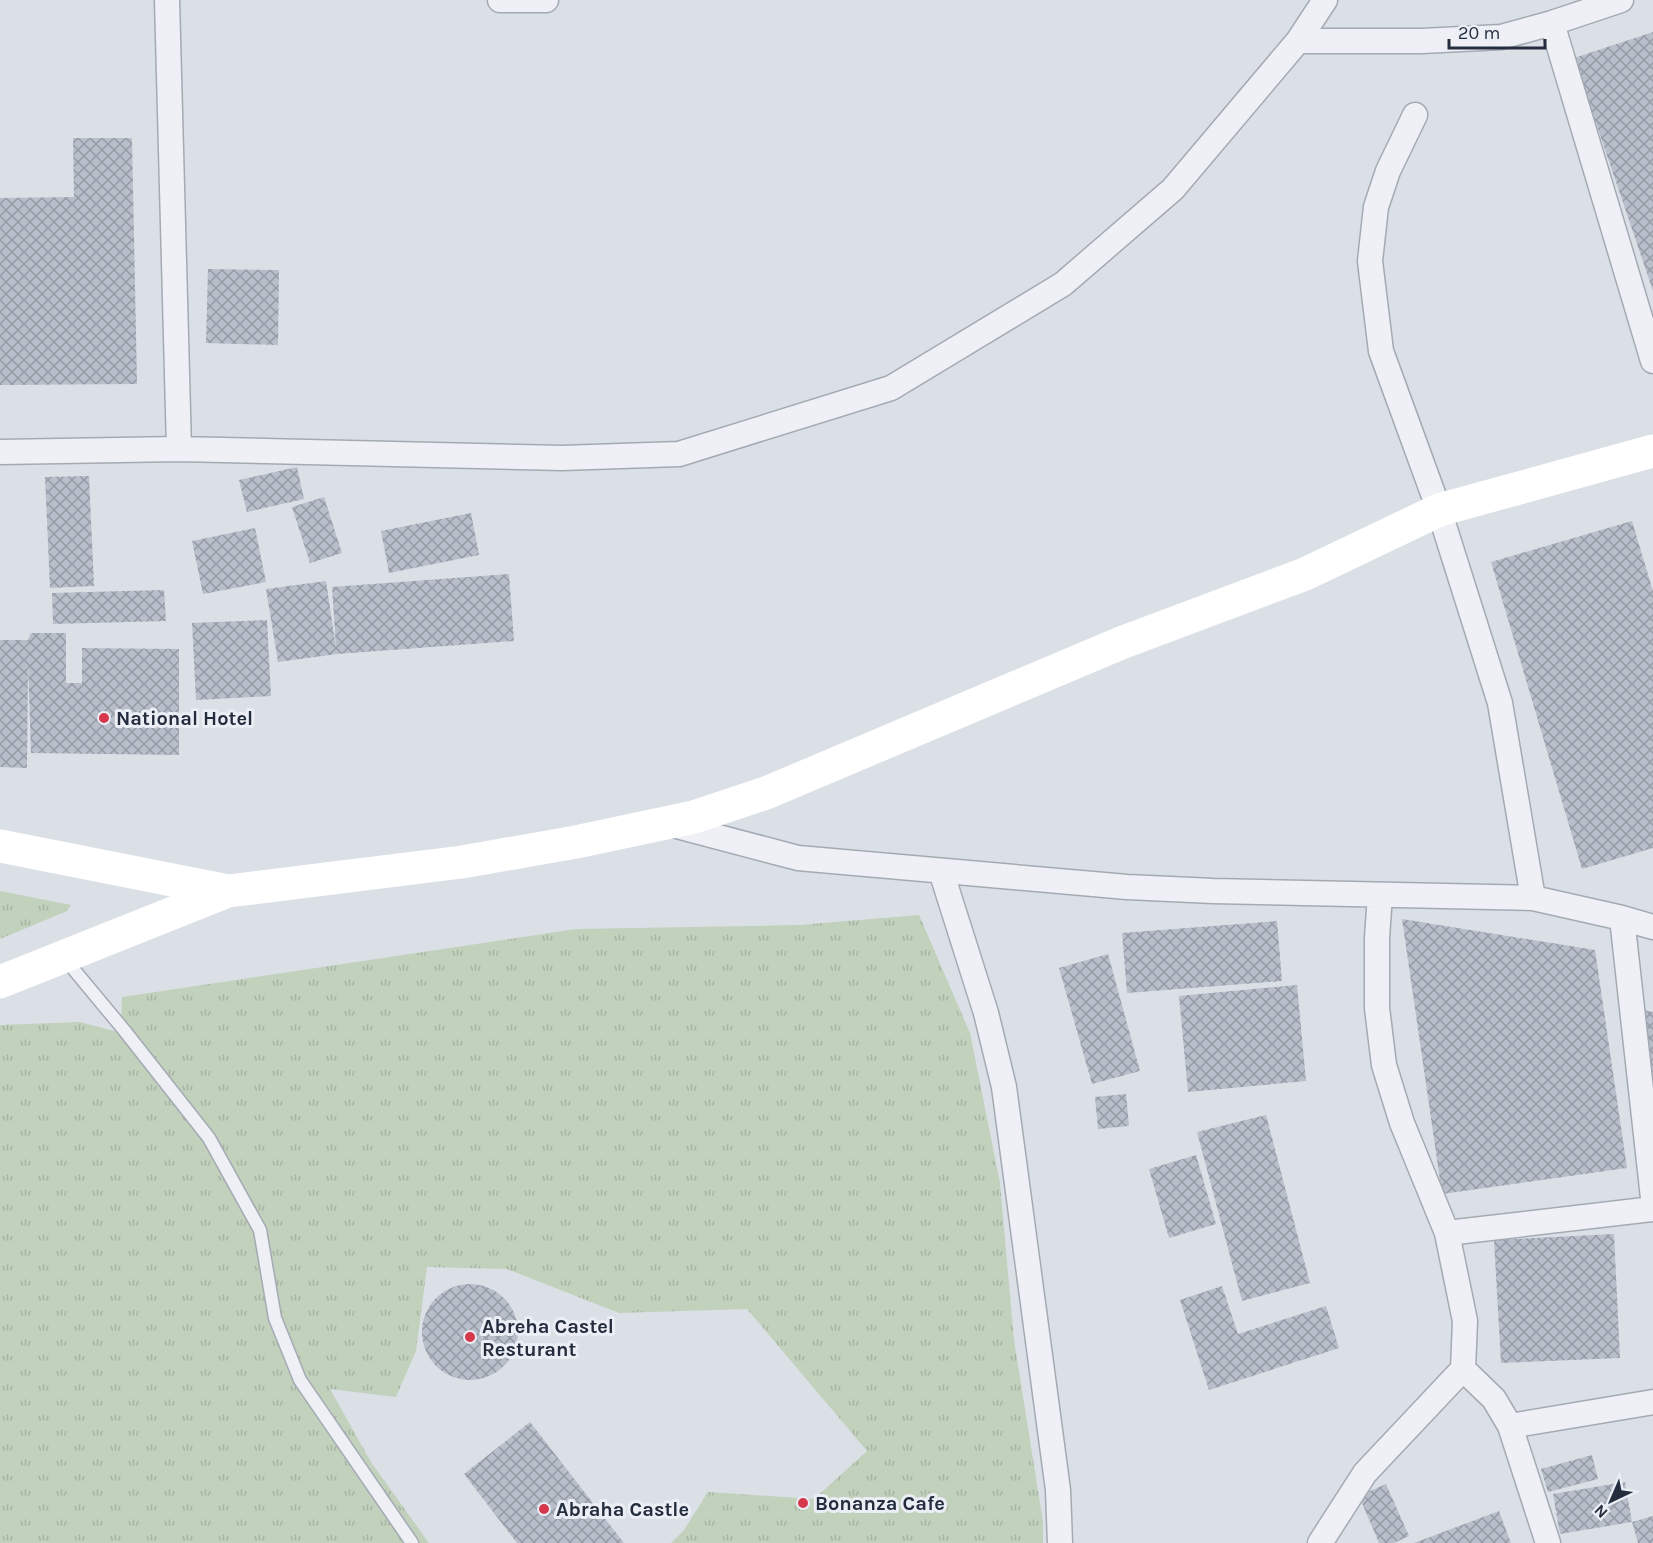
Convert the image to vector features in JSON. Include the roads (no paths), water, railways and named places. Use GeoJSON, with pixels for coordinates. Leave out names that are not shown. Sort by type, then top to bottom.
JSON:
{"type":"FeatureCollection","features":[{"type":"Feature","properties":{"kind":"street"},"geometry":{"type":"LineString","coordinates":[[167,0],[179,449]]}},
{"type":"Feature","properties":{"kind":"street"},"geometry":{"type":"LineString","coordinates":[[500,0],[546,0]]}},
{"type":"Feature","properties":{"kind":"street"},"geometry":{"type":"LineString","coordinates":[[0,452],[179,449],[562,458],[679,454],[891,388],[1063,284],[1173,189],[1298,40],[1325,0]]}},
{"type":"Feature","properties":{"kind":"street"},"geometry":{"type":"LineString","coordinates":[[1298,40],[1422,41],[1501,37],[1621,0]]}},
{"type":"Feature","properties":{"kind":"street"},"geometry":{"type":"LineString","coordinates":[[1552,23],[1653,361]]}},
{"type":"Feature","properties":{"kind":"street"},"geometry":{"type":"LineString","coordinates":[[1415,115],[1388,171],[1376,207],[1370,261],[1381,351],[1439,510],[1500,703],[1533,898]]}},
{"type":"Feature","properties":{"kind":"street"},"geometry":{"type":"LineString","coordinates":[[0,982],[228,891],[462,862],[576,842],[694,817],[766,793],[1121,643],[1305,574],[1439,510],[1653,452]]}},
{"type":"Feature","properties":{"kind":"street"},"geometry":{"type":"LineString","coordinates":[[667,823],[798,858],[1127,887],[1533,898],[1653,927]]}},
{"type":"Feature","properties":{"kind":"street"},"geometry":{"type":"LineString","coordinates":[[0,846],[228,891]]}},
{"type":"Feature","properties":{"kind":"street"},"geometry":{"type":"LineString","coordinates":[[941,871],[986,1013],[1004,1087],[1058,1490],[1060,1543]]}},
{"type":"Feature","properties":{"kind":"street"},"geometry":{"type":"LineString","coordinates":[[1320,1543],[1365,1473],[1463,1369],[1464,1321],[1447,1233],[1402,1123],[1384,1065],[1377,1008],[1377,938],[1380,895]]}},
{"type":"Feature","properties":{"kind":"street"},"geometry":{"type":"LineString","coordinates":[[1622,918],[1653,1198]]}},
{"type":"Feature","properties":{"kind":"street"},"geometry":{"type":"LineString","coordinates":[[1447,1233],[1653,1209]]}},
{"type":"Feature","properties":{"kind":"street"},"geometry":{"type":"LineString","coordinates":[[1463,1369],[1494,1399],[1510,1426],[1548,1543]]}},
{"type":"Feature","properties":{"kind":"street"},"geometry":{"type":"LineString","coordinates":[[1510,1426],[1653,1402]]}},
{"type":"Feature","properties":{"kind":"lane"},"geometry":{"type":"LineString","coordinates":[[63,957],[209,1138],[260,1230],[275,1318],[300,1380],[412,1543]]}},
{"type":"Feature","properties":{"kind":"place","name":"National Hotel"},"geometry":{"type":"Point","coordinates":[104,718]}},
{"type":"Feature","properties":{"kind":"place","name":"Abreha Castel Resturant"},"geometry":{"type":"Point","coordinates":[470,1337]}},
{"type":"Feature","properties":{"kind":"place","name":"Bonanza Cafe"},"geometry":{"type":"Point","coordinates":[803,1503]}},
{"type":"Feature","properties":{"kind":"place","name":"Abraha Castle"},"geometry":{"type":"Point","coordinates":[544,1509]}}]}
